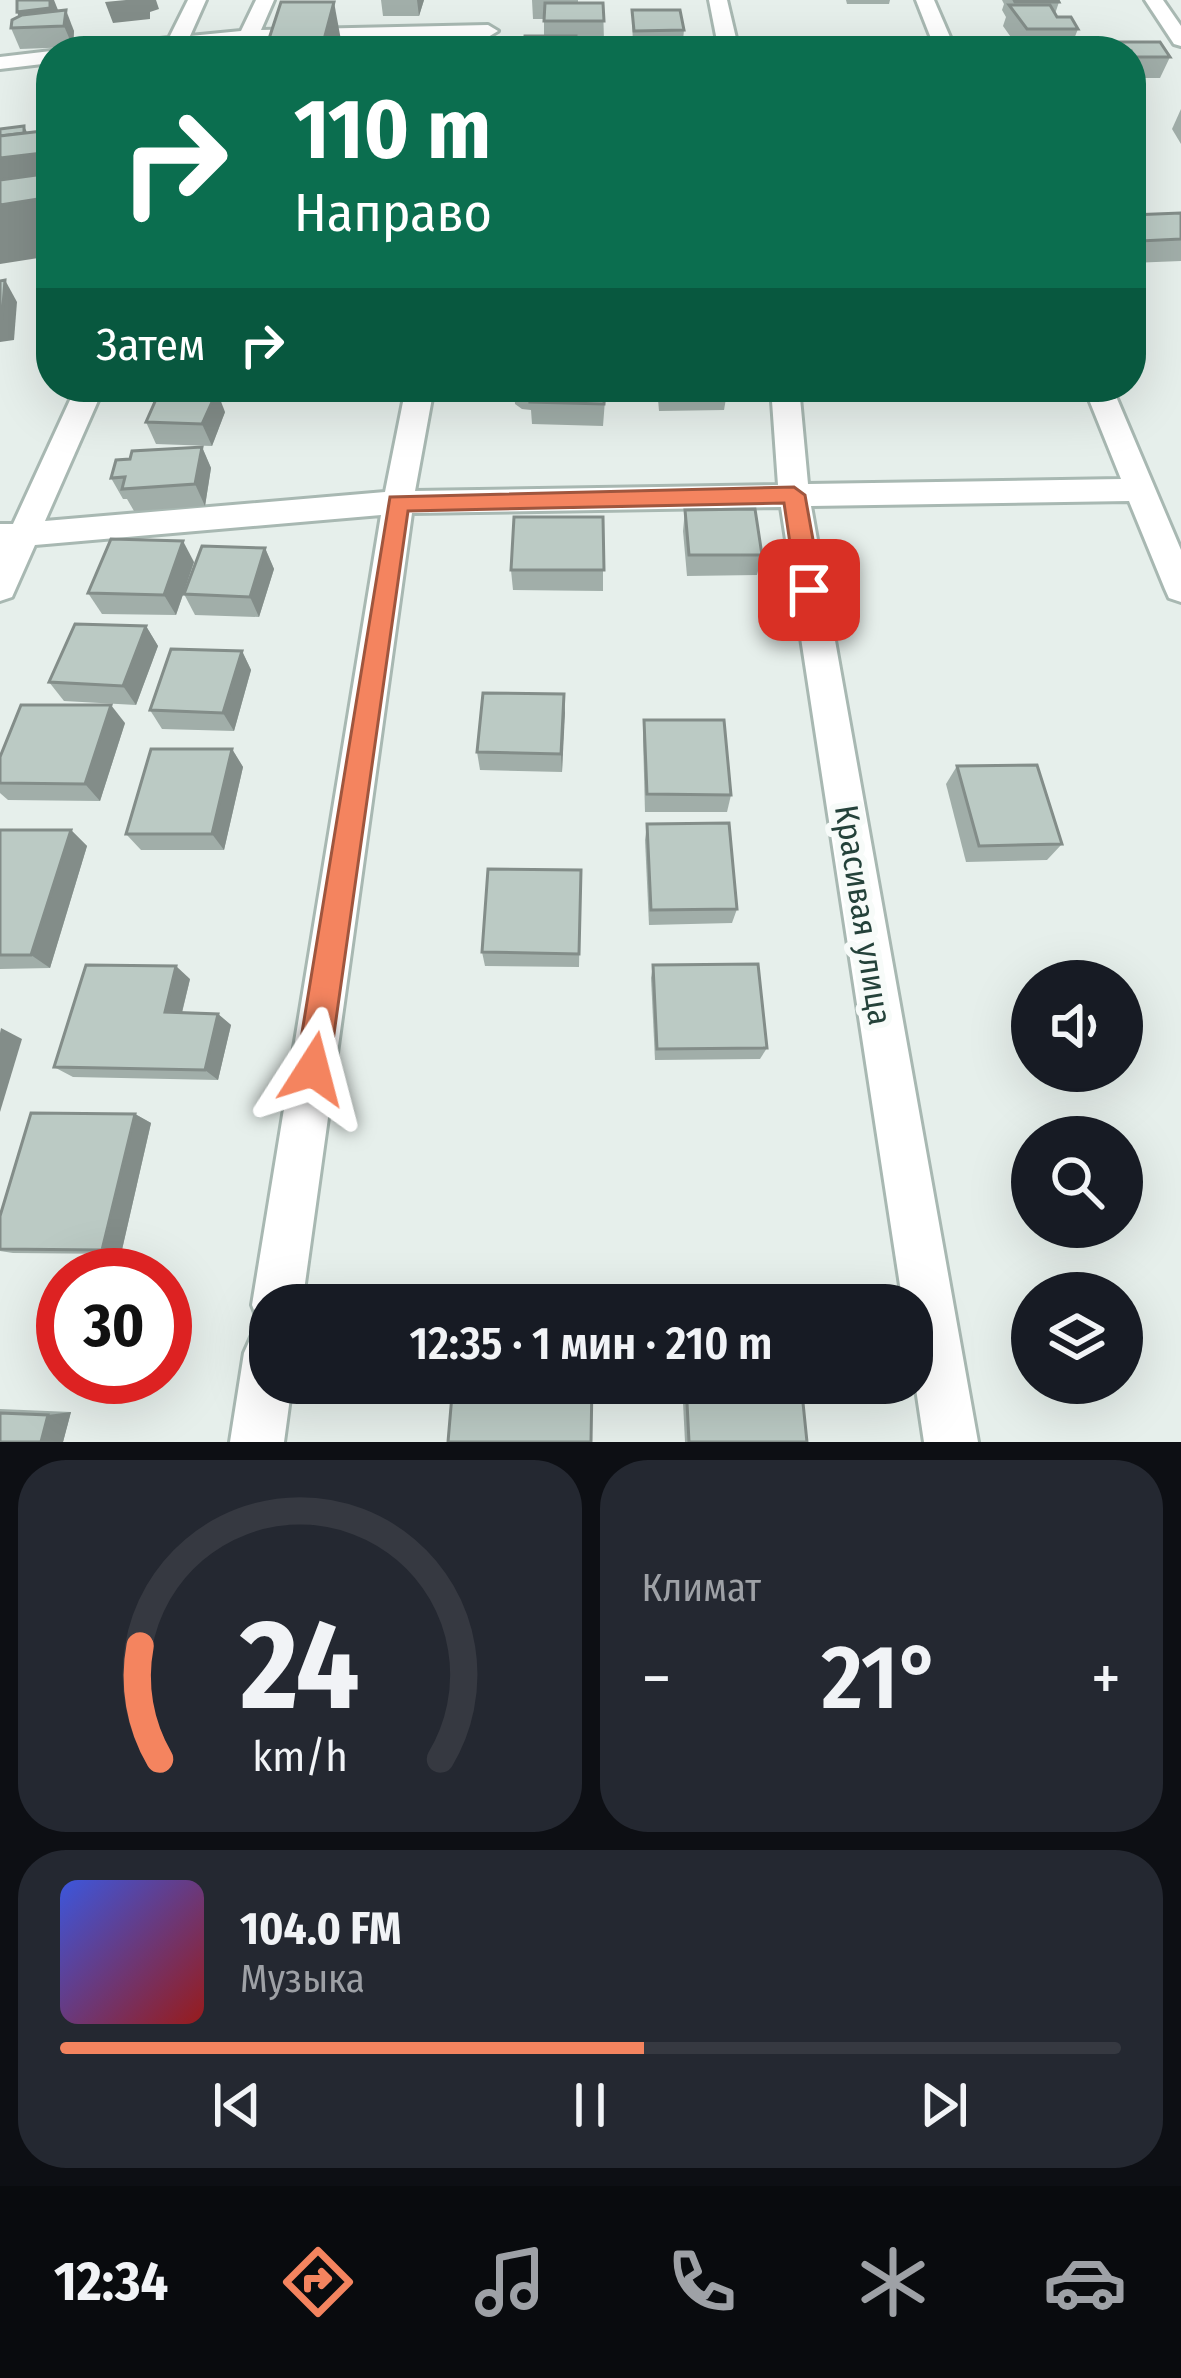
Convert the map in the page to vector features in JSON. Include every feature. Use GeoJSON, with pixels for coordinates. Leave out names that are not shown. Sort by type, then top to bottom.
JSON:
{"type":"FeatureCollection","features":[{"type":"Feature","properties":{"kind":"street"},"geometry":{"type":"LineString","coordinates":[[180,36],[197,0]]}},
{"type":"Feature","properties":{"kind":"street"},"geometry":{"type":"LineString","coordinates":[[249,36],[265,0]]}},
{"type":"Feature","properties":{"kind":"street"},"geometry":{"type":"LineString","coordinates":[[718,0],[726,36]]}},
{"type":"Feature","properties":{"kind":"street"},"geometry":{"type":"LineString","coordinates":[[926,0],[940,36]]}},
{"type":"Feature","properties":{"kind":"street"},"geometry":{"type":"LineString","coordinates":[[1154,0],[1181,40]]}},
{"type":"Feature","properties":{"kind":"street"},"geometry":{"type":"LineString","coordinates":[[407,36],[488,32]]}},
{"type":"Feature","properties":{"kind":"street"},"geometry":{"type":"LineString","coordinates":[[0,63],[36,59]]}},
{"type":"Feature","properties":{"kind":"street"},"geometry":{"type":"LineString","coordinates":[[0,588],[13,534],[82,402]]}},
{"type":"Feature","properties":{"kind":"street"},"geometry":{"type":"LineString","coordinates":[[280,1284],[417,402]]}},
{"type":"Feature","properties":{"kind":"street","name":"Красивая улица"},"geometry":{"type":"LineString","coordinates":[[785,402],[794,495],[951,1442]]}},
{"type":"Feature","properties":{"kind":"street"},"geometry":{"type":"LineString","coordinates":[[1104,402],[1181,589]]}},
{"type":"Feature","properties":{"kind":"street"},"geometry":{"type":"LineString","coordinates":[[13,534],[219,521],[398,502],[1138,490]]}},
{"type":"Feature","properties":{"kind":"street"},"geometry":{"type":"LineString","coordinates":[[257,1442],[263,1404]]}},
{"type":"Feature","properties":{"kind":"building"},"geometry":{"type":"Polygon","coordinates":[[[17,0],[50,0],[50,8],[17,12],[17,0]]]}},
{"type":"Feature","properties":{"kind":"building"},"geometry":{"type":"Polygon","coordinates":[[[281,2],[334,2],[325,36],[270,36],[281,2]]]}},
{"type":"Feature","properties":{"kind":"building"},"geometry":{"type":"Polygon","coordinates":[[[545,3],[603,3],[604,21],[544,21],[545,3]]]}},
{"type":"Feature","properties":{"kind":"building"},"geometry":{"type":"Polygon","coordinates":[[[1009,5],[1050,5],[1057,17],[1071,17],[1078,29],[1027,29],[1009,5]]]}},
{"type":"Feature","properties":{"kind":"building"},"geometry":{"type":"Polygon","coordinates":[[[66,10],[64,26],[11,28],[12,20],[22,15],[66,10]]]}},
{"type":"Feature","properties":{"kind":"building"},"geometry":{"type":"Polygon","coordinates":[[[632,10],[680,10],[684,30],[634,31],[632,10]]]}},
{"type":"Feature","properties":{"kind":"building"},"geometry":{"type":"Polygon","coordinates":[[[1146,42],[1160,42],[1170,57],[1146,57],[1146,42]]]}},
{"type":"Feature","properties":{"kind":"building"},"geometry":{"type":"Polygon","coordinates":[[[24,126],[24,133],[0,136],[0,129],[24,126]]]}},
{"type":"Feature","properties":{"kind":"building"},"geometry":{"type":"Polygon","coordinates":[[[36,132],[36,154],[0,158],[0,136],[36,132]]]}},
{"type":"Feature","properties":{"kind":"building"},"geometry":{"type":"Polygon","coordinates":[[[36,175],[36,199],[0,205],[0,180],[36,175]]]}},
{"type":"Feature","properties":{"kind":"building"},"geometry":{"type":"Polygon","coordinates":[[[1181,213],[1181,239],[1146,241],[1146,214],[1181,213]]]}},
{"type":"Feature","properties":{"kind":"building"},"geometry":{"type":"Polygon","coordinates":[[[5,280],[2,318],[0,318],[0,281],[5,280]]]}},
{"type":"Feature","properties":{"kind":"building"},"geometry":{"type":"Polygon","coordinates":[[[155,402],[212,402],[202,424],[146,422],[155,402]]]}},
{"type":"Feature","properties":{"kind":"building"},"geometry":{"type":"Polygon","coordinates":[[[202,447],[195,484],[122,489],[125,477],[111,478],[116,460],[130,459],[132,451],[202,447]]]}},
{"type":"Feature","properties":{"kind":"building"},"geometry":{"type":"Polygon","coordinates":[[[755,509],[762,555],[689,555],[685,510],[755,509]]]}},
{"type":"Feature","properties":{"kind":"building"},"geometry":{"type":"Polygon","coordinates":[[[514,517],[603,517],[604,570],[511,570],[514,517]]]}},
{"type":"Feature","properties":{"kind":"building"},"geometry":{"type":"Polygon","coordinates":[[[111,539],[183,541],[164,595],[88,593],[111,539]]]}},
{"type":"Feature","properties":{"kind":"building"},"geometry":{"type":"Polygon","coordinates":[[[202,546],[265,548],[250,597],[184,594],[202,546]]]}},
{"type":"Feature","properties":{"kind":"building"},"geometry":{"type":"Polygon","coordinates":[[[75,624],[146,626],[123,686],[49,682],[75,624]]]}},
{"type":"Feature","properties":{"kind":"building"},"geometry":{"type":"Polygon","coordinates":[[[171,649],[242,651],[223,713],[150,710],[171,649]]]}},
{"type":"Feature","properties":{"kind":"building"},"geometry":{"type":"Polygon","coordinates":[[[483,693],[564,694],[561,754],[477,752],[483,693]]]}},
{"type":"Feature","properties":{"kind":"building"},"geometry":{"type":"Polygon","coordinates":[[[21,705],[111,705],[85,784],[0,783],[0,757],[21,705]]]}},
{"type":"Feature","properties":{"kind":"building"},"geometry":{"type":"Polygon","coordinates":[[[644,720],[724,720],[731,795],[647,794],[644,720]]]}},
{"type":"Feature","properties":{"kind":"building"},"geometry":{"type":"Polygon","coordinates":[[[151,749],[232,749],[212,834],[126,834],[151,749]]]}},
{"type":"Feature","properties":{"kind":"building"},"geometry":{"type":"Polygon","coordinates":[[[1037,765],[1062,844],[979,846],[957,766],[1037,765]]]}},
{"type":"Feature","properties":{"kind":"building"},"geometry":{"type":"Polygon","coordinates":[[[729,823],[737,909],[651,910],[647,824],[729,823]]]}},
{"type":"Feature","properties":{"kind":"building"},"geometry":{"type":"Polygon","coordinates":[[[0,830],[71,830],[31,955],[0,955],[0,830]]]}},
{"type":"Feature","properties":{"kind":"building"},"geometry":{"type":"Polygon","coordinates":[[[488,869],[581,870],[579,954],[482,952],[488,869]]]}},
{"type":"Feature","properties":{"kind":"building"},"geometry":{"type":"Polygon","coordinates":[[[758,964],[767,1048],[657,1049],[653,965],[758,964]]]}},
{"type":"Feature","properties":{"kind":"building"},"geometry":{"type":"Polygon","coordinates":[[[86,965],[176,966],[165,1012],[218,1014],[205,1070],[54,1067],[86,965]]]}},
{"type":"Feature","properties":{"kind":"building"},"geometry":{"type":"Polygon","coordinates":[[[31,1113],[135,1114],[102,1248],[0,1249],[0,1216],[31,1113]]]}},
{"type":"Feature","properties":{"kind":"building"},"geometry":{"type":"Polygon","coordinates":[[[451,1404],[592,1404],[591,1442],[448,1442],[451,1404]]]}},
{"type":"Feature","properties":{"kind":"building"},"geometry":{"type":"Polygon","coordinates":[[[687,1404],[803,1404],[807,1442],[689,1442],[687,1404]]]}},
{"type":"Feature","properties":{"kind":"building"},"geometry":{"type":"Polygon","coordinates":[[[0,1413],[48,1415],[41,1442],[0,1442],[0,1413]]]}},
{"type":"Feature","properties":{"kind":"route"},"geometry":{"type":"LineString","coordinates":[[313,1069],[398,502],[794,495],[809,590]]}}]}
